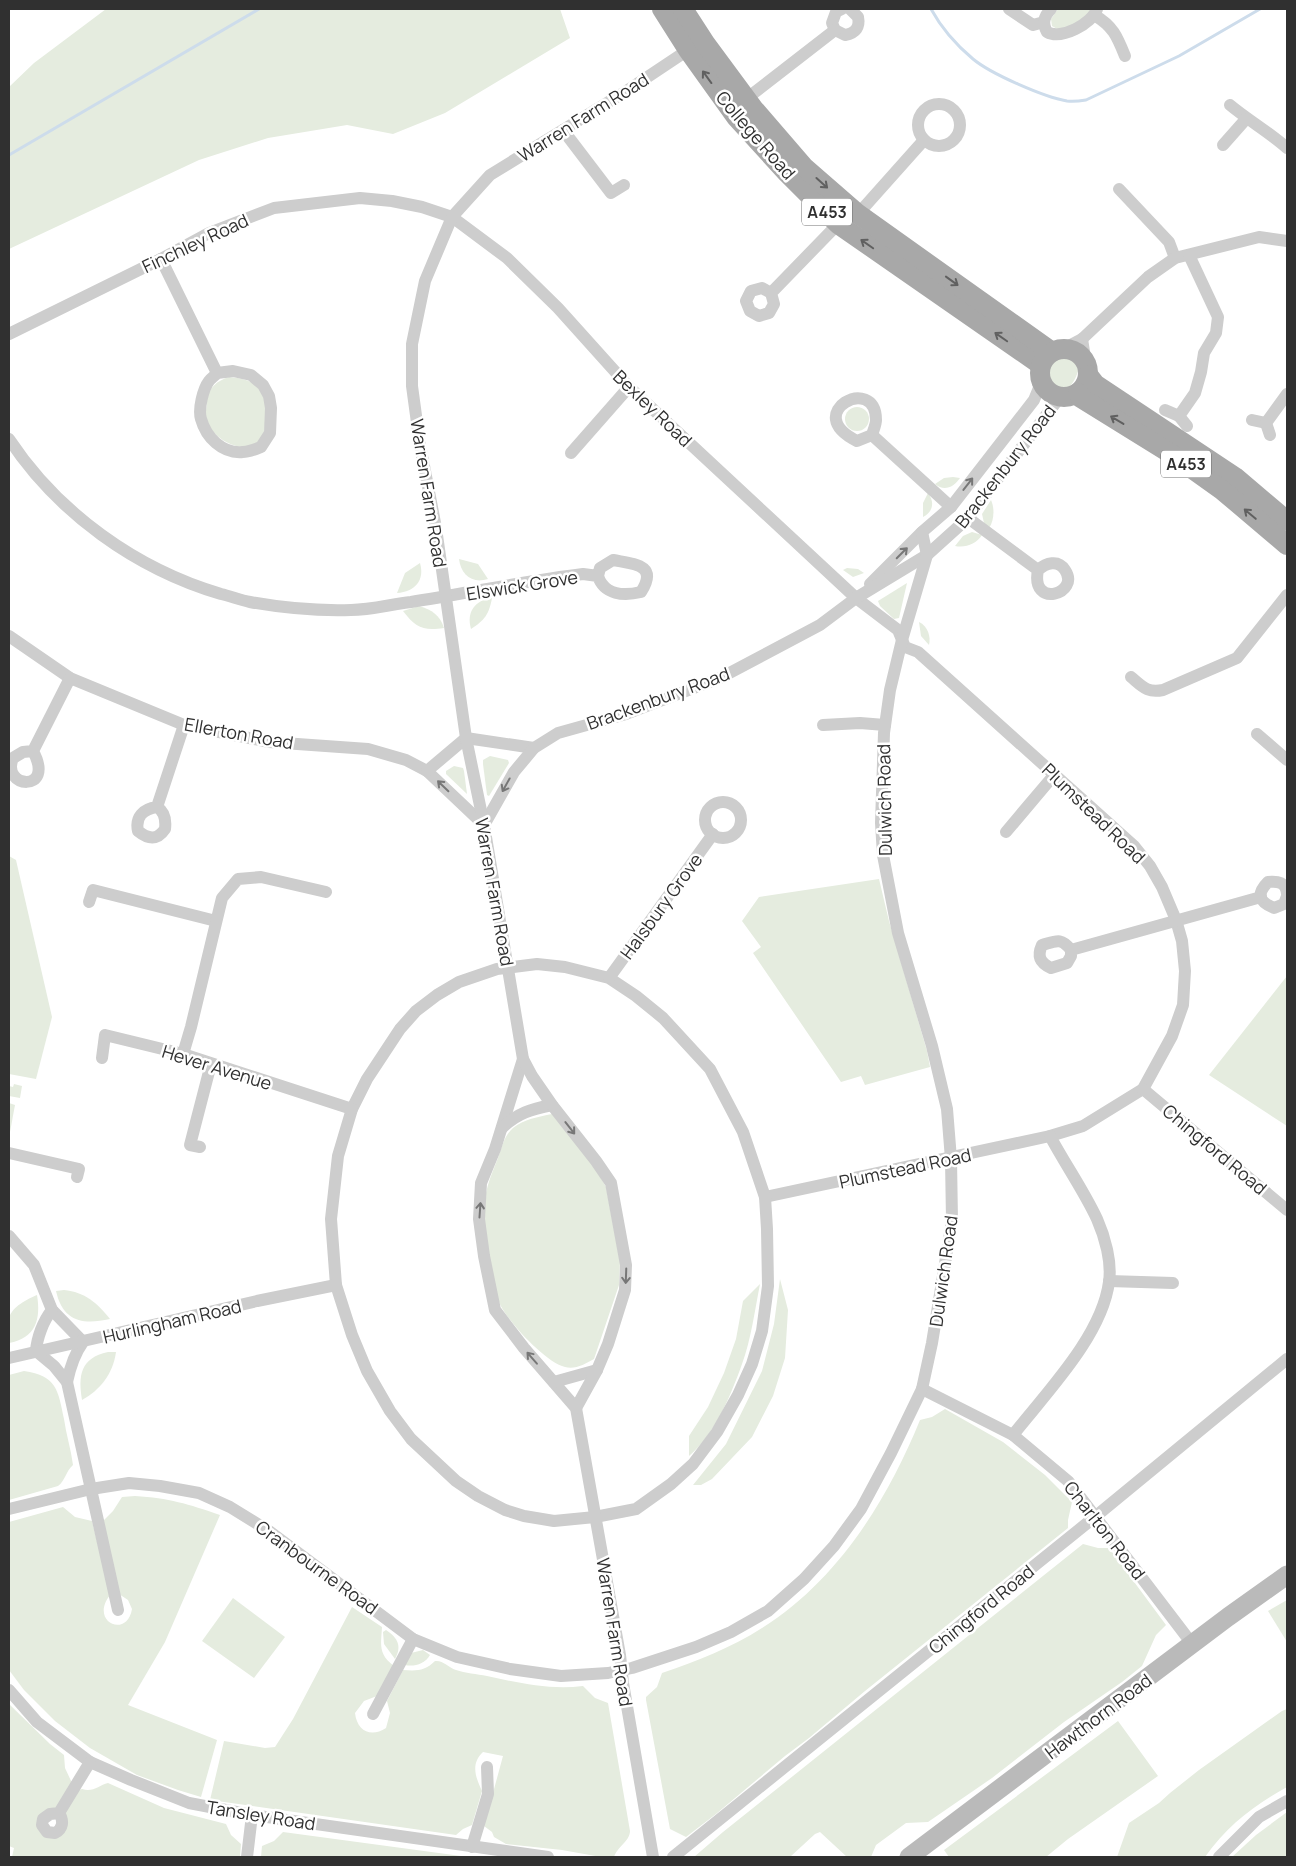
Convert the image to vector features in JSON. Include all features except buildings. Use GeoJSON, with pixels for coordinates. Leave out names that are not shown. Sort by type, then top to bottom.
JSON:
{"type":"FeatureCollection","features":[{"type":"Feature","properties":{"kind":"main road","name":"College Road"},"geometry":{"type":"LineString","coordinates":[[662,9],[746,99],[804,167],[858,214],[1049,362]]}},
{"type":"Feature","properties":{"kind":"main road","name":"College Road"},"geometry":{"type":"LineString","coordinates":[[684,9],[696,46],[736,117],[787,173],[838,224],[1049,362]]}},
{"type":"Feature","properties":{"kind":"main road"},"geometry":{"type":"LineString","coordinates":[[1077,353],[1087,369],[1086,381],[1069,395],[1048,392],[1049,362],[1077,353]]}},
{"type":"Feature","properties":{"kind":"main road","name":"A453"},"geometry":{"type":"LineString","coordinates":[[1087,369],[1096,384],[1235,477],[1287,521]]}},
{"type":"Feature","properties":{"kind":"main road","name":"A453"},"geometry":{"type":"LineString","coordinates":[[1069,395],[1081,398],[1165,450],[1222,490],[1287,545]]}},
{"type":"Feature","properties":{"kind":"street"},"geometry":{"type":"LineString","coordinates":[[842,9],[836,12],[832,18],[832,23],[835,30],[846,35],[856,30],[858,26],[858,17],[850,9]]}},
{"type":"Feature","properties":{"kind":"street"},"geometry":{"type":"LineString","coordinates":[[1009,9],[1033,25],[1044,22]]}},
{"type":"Feature","properties":{"kind":"street"},"geometry":{"type":"LineString","coordinates":[[1051,9],[1047,13],[1044,22],[1046,32],[1059,35],[1085,24],[1096,12],[1114,32],[1125,56]]}},
{"type":"Feature","properties":{"kind":"street"},"geometry":{"type":"LineString","coordinates":[[746,99],[835,30]]}},
{"type":"Feature","properties":{"kind":"street","name":"Warren Farm Road"},"geometry":{"type":"LineString","coordinates":[[576,1408],[598,1370],[625,1290],[627,1273],[611,1184],[596,1161],[552,1105],[523,1059],[484,825],[466,738],[436,528],[420,445],[412,386],[412,344],[425,281],[452,217],[490,176],[696,46]]}},
{"type":"Feature","properties":{"kind":"street"},"geometry":{"type":"LineString","coordinates":[[1230,105],[1246,119],[1269,133],[1287,148]]}},
{"type":"Feature","properties":{"kind":"street"},"geometry":{"type":"LineString","coordinates":[[1223,146],[1246,119]]}},
{"type":"Feature","properties":{"kind":"street"},"geometry":{"type":"LineString","coordinates":[[563,130],[611,193],[624,185]]}},
{"type":"Feature","properties":{"kind":"street"},"geometry":{"type":"LineString","coordinates":[[858,214],[924,140]]}},
{"type":"Feature","properties":{"kind":"street"},"geometry":{"type":"LineString","coordinates":[[1119,189],[1169,242],[1175,258]]}},
{"type":"Feature","properties":{"kind":"street","name":"Finchley Road"},"geometry":{"type":"LineString","coordinates":[[9,334],[161,259],[209,233],[274,208],[360,198],[392,201],[422,207],[452,217]]}},
{"type":"Feature","properties":{"kind":"street","name":"Bexley Road"},"geometry":{"type":"LineString","coordinates":[[452,217],[507,258],[558,308],[629,387],[856,598]]}},
{"type":"Feature","properties":{"kind":"street"},"geometry":{"type":"LineString","coordinates":[[772,294],[838,224]]}},
{"type":"Feature","properties":{"kind":"street"},"geometry":{"type":"LineString","coordinates":[[1049,362],[1082,339],[1148,277],[1175,258],[1259,237],[1287,241]]}},
{"type":"Feature","properties":{"kind":"street"},"geometry":{"type":"LineString","coordinates":[[1166,410],[1183,421],[1202,372],[1204,354],[1216,333],[1218,317],[1189,255]]}},
{"type":"Feature","properties":{"kind":"street"},"geometry":{"type":"LineString","coordinates":[[161,259],[217,373]]}},
{"type":"Feature","properties":{"kind":"street"},"geometry":{"type":"LineString","coordinates":[[1082,339],[1087,369]]}},
{"type":"Feature","properties":{"kind":"street","name":"Brackenbury Road"},"geometry":{"type":"LineString","coordinates":[[856,598],[922,532],[950,507],[1034,400],[1049,362]]}},
{"type":"Feature","properties":{"kind":"street"},"geometry":{"type":"LineString","coordinates":[[233,372],[251,375],[264,385],[269,396],[271,408],[270,433],[261,447],[242,452],[223,448],[215,443],[206,432],[200,417],[201,406],[208,382],[217,373],[233,372]]}},
{"type":"Feature","properties":{"kind":"street"},"geometry":{"type":"LineString","coordinates":[[571,453],[629,387]]}},
{"type":"Feature","properties":{"kind":"street"},"geometry":{"type":"LineString","coordinates":[[1252,420],[1268,429],[1287,394]]}},
{"type":"Feature","properties":{"kind":"street","name":"Brackenbury Road"},"geometry":{"type":"LineString","coordinates":[[484,825],[514,772],[534,748],[558,734],[626,714],[720,678],[820,625],[856,598],[928,555],[968,518],[1069,395]]}},
{"type":"Feature","properties":{"kind":"street"},"geometry":{"type":"LineString","coordinates":[[872,435],[950,507]]}},
{"type":"Feature","properties":{"kind":"street","name":"Elswick Grove"},"geometry":{"type":"LineString","coordinates":[[9,439],[40,480],[76,515],[106,539],[162,572],[197,587],[248,602],[297,608],[353,610],[446,597],[561,577],[583,574],[598,576]]}},
{"type":"Feature","properties":{"kind":"street"},"geometry":{"type":"LineString","coordinates":[[968,518],[1038,570]]}},
{"type":"Feature","properties":{"kind":"street"},"geometry":{"type":"LineString","coordinates":[[902,640],[928,555],[922,532]]}},
{"type":"Feature","properties":{"kind":"street"},"geometry":{"type":"LineString","coordinates":[[1131,677],[1145,688],[1154,692],[1163,690],[1237,658],[1287,595]]}},
{"type":"Feature","properties":{"kind":"street","name":"Plumstead Road"},"geometry":{"type":"LineString","coordinates":[[765,1197],[1050,1136],[1082,1126],[1143,1089],[1172,1036],[1183,1005],[1185,971],[1182,941],[1176,920],[1162,887],[1150,866],[1134,846],[918,652],[906,647],[898,630],[856,598]]}},
{"type":"Feature","properties":{"kind":"street","name":"Ellerton Road"},"geometry":{"type":"LineString","coordinates":[[9,636],[70,678],[184,725],[269,742],[368,749],[406,760],[427,771],[484,825]]}},
{"type":"Feature","properties":{"kind":"street","name":"Dulwich Road"},"geometry":{"type":"LineString","coordinates":[[621,1670],[659,1660],[731,1632],[768,1611],[804,1579],[834,1546],[861,1509],[922,1389],[932,1343],[952,1221],[951,1158],[947,1110],[932,1046],[898,933],[883,855],[881,791],[885,725],[890,690],[902,640]]}},
{"type":"Feature","properties":{"kind":"street"},"geometry":{"type":"LineString","coordinates":[[33,751],[70,678]]}},
{"type":"Feature","properties":{"kind":"street"},"geometry":{"type":"LineString","coordinates":[[823,725],[860,722],[885,725]]}},
{"type":"Feature","properties":{"kind":"street"},"geometry":{"type":"LineString","coordinates":[[157,807],[184,725]]}},
{"type":"Feature","properties":{"kind":"street"},"geometry":{"type":"LineString","coordinates":[[1257,734],[1287,760]]}},
{"type":"Feature","properties":{"kind":"street"},"geometry":{"type":"LineString","coordinates":[[427,771],[466,738],[534,748]]}},
{"type":"Feature","properties":{"kind":"street"},"geometry":{"type":"LineString","coordinates":[[1006,832],[1055,774]]}},
{"type":"Feature","properties":{"kind":"street","name":"Halsbury Grove"},"geometry":{"type":"LineString","coordinates":[[609,978],[713,834]]}},
{"type":"Feature","properties":{"kind":"street"},"geometry":{"type":"LineString","coordinates":[[183,1054],[222,898],[238,879],[261,877],[326,892]]}},
{"type":"Feature","properties":{"kind":"street"},"geometry":{"type":"LineString","coordinates":[[1277,881],[1286,888],[1287,895],[1284,904],[1274,908],[1264,904],[1260,897],[1261,889],[1268,882],[1277,881]]}},
{"type":"Feature","properties":{"kind":"street"},"geometry":{"type":"LineString","coordinates":[[89,902],[93,890],[216,921]]}},
{"type":"Feature","properties":{"kind":"street"},"geometry":{"type":"LineString","coordinates":[[1071,950],[1260,897]]}},
{"type":"Feature","properties":{"kind":"street"},"geometry":{"type":"LineString","coordinates":[[537,964],[565,967],[609,978],[636,996],[663,1018],[710,1069],[743,1132],[765,1197],[768,1286],[762,1331],[752,1364],[738,1395],[711,1440],[693,1464],[671,1484],[636,1509],[595,1517],[554,1521],[524,1516],[505,1510],[478,1496],[456,1481],[411,1439],[390,1411],[367,1371],[352,1335],[336,1286],[331,1219],[338,1156],[352,1109],[367,1079],[400,1029],[416,1011],[437,995],[459,982],[484,972],[507,968],[537,964]]}},
{"type":"Feature","properties":{"kind":"street","name":"Hever Avenue"},"geometry":{"type":"LineString","coordinates":[[102,1058],[106,1035],[183,1054],[352,1109]]}},
{"type":"Feature","properties":{"kind":"street","name":"Warren Farm Road"},"geometry":{"type":"LineString","coordinates":[[523,1059],[502,1128],[481,1183],[479,1219],[488,1283],[496,1310],[524,1348],[576,1408],[620,1655],[653,1857]]}},
{"type":"Feature","properties":{"kind":"street"},"geometry":{"type":"LineString","coordinates":[[200,1147],[190,1145],[211,1064]]}},
{"type":"Feature","properties":{"kind":"street","name":"Chingford Road"},"geometry":{"type":"LineString","coordinates":[[1143,1089],[1287,1210]]}},
{"type":"Feature","properties":{"kind":"street"},"geometry":{"type":"LineString","coordinates":[[502,1128],[527,1110],[552,1105]]}},
{"type":"Feature","properties":{"kind":"street"},"geometry":{"type":"LineString","coordinates":[[1014,1435],[1071,1362],[1093,1327],[1102,1307],[1109,1281],[1109,1263],[1097,1219],[1050,1136]]}},
{"type":"Feature","properties":{"kind":"street"},"geometry":{"type":"LineString","coordinates":[[9,1153],[79,1169],[77,1177]]}},
{"type":"Feature","properties":{"kind":"street"},"geometry":{"type":"LineString","coordinates":[[9,1236],[34,1265],[52,1310],[84,1342],[79,1348],[67,1382]]}},
{"type":"Feature","properties":{"kind":"street"},"geometry":{"type":"LineString","coordinates":[[1109,1281],[1173,1283]]}},
{"type":"Feature","properties":{"kind":"street","name":"Hurlingham Road"},"geometry":{"type":"LineString","coordinates":[[9,1358],[257,1301],[336,1286]]}},
{"type":"Feature","properties":{"kind":"street"},"geometry":{"type":"LineString","coordinates":[[52,1310],[48,1314],[36,1351],[54,1366],[67,1382],[118,1610]]}},
{"type":"Feature","properties":{"kind":"street","name":"Chingford Road"},"geometry":{"type":"LineString","coordinates":[[673,1857],[1096,1516],[1287,1359]]}},
{"type":"Feature","properties":{"kind":"street"},"geometry":{"type":"LineString","coordinates":[[554,1382],[598,1370]]}},
{"type":"Feature","properties":{"kind":"street","name":"Charlton Road"},"geometry":{"type":"LineString","coordinates":[[922,1389],[1014,1435],[1068,1481],[1192,1645]]}},
{"type":"Feature","properties":{"kind":"street","name":"Cranbourne Road"},"geometry":{"type":"LineString","coordinates":[[9,1510],[91,1488],[129,1483],[199,1493],[215,1499],[270,1531],[413,1639],[457,1657],[510,1669],[561,1676],[608,1673],[621,1670]]}},
{"type":"Feature","properties":{"kind":"street","name":"Hawthorn Road"},"geometry":{"type":"LineString","coordinates":[[909,1857],[1286,1577]]}},
{"type":"Feature","properties":{"kind":"street"},"geometry":{"type":"LineString","coordinates":[[373,1714],[413,1639]]}},
{"type":"Feature","properties":{"kind":"street","name":"Tansley Road"},"geometry":{"type":"LineString","coordinates":[[9,1690],[37,1722],[90,1762],[189,1803],[252,1815],[548,1857]]}},
{"type":"Feature","properties":{"kind":"street"},"geometry":{"type":"LineString","coordinates":[[59,1813],[90,1762]]}},
{"type":"Feature","properties":{"kind":"street"},"geometry":{"type":"LineString","coordinates":[[472,1847],[488,1794],[487,1767]]}},
{"type":"Feature","properties":{"kind":"street"},"geometry":{"type":"LineString","coordinates":[[1219,1857],[1259,1817],[1287,1801]]}},
{"type":"Feature","properties":{"kind":"street"},"geometry":{"type":"LineString","coordinates":[[247,1857],[252,1815]]}},
{"type":"Feature","properties":{"kind":"shaded area"},"geometry":{"type":"Polygon","coordinates":[[[106,9],[560,9],[570,38],[445,113],[393,134],[347,125],[268,138],[199,160],[9,249],[9,87],[34,63],[106,9]]]}},
{"type":"Feature","properties":{"kind":"shaded area"},"geometry":{"type":"Polygon","coordinates":[[[1058,9],[1093,9],[1082,21],[1059,30],[1052,26],[1051,19],[1058,9]]]}},
{"type":"Feature","properties":{"kind":"shaded area"},"geometry":{"type":"Polygon","coordinates":[[[1063,354],[1074,359],[1079,368],[1073,383],[1065,389],[1058,389],[1052,385],[1048,377],[1048,368],[1052,360],[1063,354]]]}},
{"type":"Feature","properties":{"kind":"shaded area"},"geometry":{"type":"Polygon","coordinates":[[[229,377],[239,378],[254,384],[263,395],[266,411],[264,435],[256,443],[249,446],[240,447],[223,440],[215,434],[206,419],[207,400],[210,391],[221,380],[229,377]]]}},
{"type":"Feature","properties":{"kind":"shaded area"},"geometry":{"type":"Polygon","coordinates":[[[857,407],[866,410],[869,419],[866,428],[857,431],[848,428],[845,419],[848,410],[857,407]]]}},
{"type":"Feature","properties":{"kind":"shaded area"},"geometry":{"type":"Polygon","coordinates":[[[944,478],[960,478],[949,487],[942,488],[935,484],[944,478]]]}},
{"type":"Feature","properties":{"kind":"shaded area"},"geometry":{"type":"Polygon","coordinates":[[[928,493],[932,500],[932,507],[923,517],[923,503],[928,493]]]}},
{"type":"Feature","properties":{"kind":"shaded area"},"geometry":{"type":"Polygon","coordinates":[[[991,500],[993,515],[989,528],[984,523],[982,514],[991,500]]]}},
{"type":"Feature","properties":{"kind":"shaded area"},"geometry":{"type":"Polygon","coordinates":[[[972,532],[982,535],[970,545],[955,546],[963,536],[972,532]]]}},
{"type":"Feature","properties":{"kind":"shaded area"},"geometry":{"type":"Polygon","coordinates":[[[459,559],[478,564],[488,579],[477,580],[468,577],[462,570],[459,559]]]}},
{"type":"Feature","properties":{"kind":"shaded area"},"geometry":{"type":"Polygon","coordinates":[[[420,563],[420,580],[414,588],[397,593],[405,573],[420,563]]]}},
{"type":"Feature","properties":{"kind":"shaded area"},"geometry":{"type":"Polygon","coordinates":[[[847,568],[858,569],[864,573],[853,577],[843,570],[847,568]]]}},
{"type":"Feature","properties":{"kind":"shaded area"},"geometry":{"type":"Polygon","coordinates":[[[907,583],[899,618],[894,619],[880,606],[878,601],[907,583]]]}},
{"type":"Feature","properties":{"kind":"shaded area"},"geometry":{"type":"Polygon","coordinates":[[[492,598],[486,616],[471,629],[470,617],[473,608],[481,601],[492,598]]]}},
{"type":"Feature","properties":{"kind":"shaded area"},"geometry":{"type":"Polygon","coordinates":[[[419,606],[435,614],[444,628],[431,629],[416,625],[403,611],[419,606]]]}},
{"type":"Feature","properties":{"kind":"shaded area"},"geometry":{"type":"Polygon","coordinates":[[[919,622],[925,626],[928,632],[929,645],[921,636],[919,622]]]}},
{"type":"Feature","properties":{"kind":"shaded area"},"geometry":{"type":"Polygon","coordinates":[[[490,756],[508,760],[509,763],[489,796],[487,795],[483,760],[490,756]]]}},
{"type":"Feature","properties":{"kind":"shaded area"},"geometry":{"type":"Polygon","coordinates":[[[454,766],[463,768],[467,794],[446,774],[446,771],[454,766]]]}},
{"type":"Feature","properties":{"kind":"shaded area"},"geometry":{"type":"Polygon","coordinates":[[[9,856],[16,860],[52,1017],[36,1079],[9,1074],[9,856]]]}},
{"type":"Feature","properties":{"kind":"shaded area"},"geometry":{"type":"Polygon","coordinates":[[[879,879],[930,1067],[865,1085],[861,1076],[841,1082],[753,953],[761,947],[742,921],[759,897],[879,879]]]}},
{"type":"Feature","properties":{"kind":"shaded area"},"geometry":{"type":"Polygon","coordinates":[[[1287,976],[1287,1126],[1209,1075],[1287,976]]]}},
{"type":"Feature","properties":{"kind":"shaded area"},"geometry":{"type":"Polygon","coordinates":[[[14,1084],[22,1086],[20,1098],[9,1096],[9,1086],[13,1087],[14,1084]]]}},
{"type":"Feature","properties":{"kind":"shaded area"},"geometry":{"type":"Polygon","coordinates":[[[9,1103],[15,1105],[10,1132],[9,1132],[9,1103]]]}},
{"type":"Feature","properties":{"kind":"shaded area"},"geometry":{"type":"Polygon","coordinates":[[[552,1114],[594,1166],[606,1187],[620,1262],[619,1285],[594,1359],[572,1368],[557,1364],[548,1358],[528,1340],[503,1310],[496,1293],[491,1272],[484,1220],[484,1203],[487,1188],[507,1135],[522,1122],[552,1114]]]}},
{"type":"Feature","properties":{"kind":"shaded area"},"geometry":{"type":"Polygon","coordinates":[[[780,1279],[788,1310],[785,1358],[773,1396],[752,1437],[712,1479],[701,1485],[693,1485],[726,1444],[762,1371],[774,1324],[780,1279]]]}},
{"type":"Feature","properties":{"kind":"shaded area"},"geometry":{"type":"Polygon","coordinates":[[[760,1284],[748,1345],[733,1388],[707,1437],[689,1456],[689,1436],[708,1407],[724,1373],[736,1339],[743,1301],[760,1284]]]}},
{"type":"Feature","properties":{"kind":"shaded area"},"geometry":{"type":"Polygon","coordinates":[[[64,1290],[78,1293],[90,1299],[110,1319],[91,1322],[76,1319],[69,1315],[59,1301],[56,1291],[64,1290]]]}},
{"type":"Feature","properties":{"kind":"shaded area"},"geometry":{"type":"Polygon","coordinates":[[[37,1295],[38,1312],[35,1326],[25,1337],[9,1343],[8,1324],[13,1310],[37,1295]]]}},
{"type":"Feature","properties":{"kind":"shaded area"},"geometry":{"type":"Polygon","coordinates":[[[108,1352],[116,1352],[109,1374],[100,1386],[82,1400],[80,1383],[86,1363],[108,1352]]]}},
{"type":"Feature","properties":{"kind":"shaded area"},"geometry":{"type":"Polygon","coordinates":[[[24,1371],[43,1377],[54,1386],[60,1400],[73,1465],[58,1486],[9,1500],[9,1375],[24,1371]]]}},
{"type":"Feature","properties":{"kind":"shaded area"},"geometry":{"type":"Polygon","coordinates":[[[945,1409],[1003,1442],[1045,1475],[1072,1502],[1068,1528],[686,1837],[670,1829],[646,1697],[657,1687],[662,1673],[714,1654],[738,1642],[789,1609],[814,1587],[857,1537],[875,1509],[892,1480],[920,1420],[932,1417],[945,1409]]]}},
{"type":"Feature","properties":{"kind":"shaded area"},"geometry":{"type":"Polygon","coordinates":[[[135,1496],[178,1502],[220,1515],[165,1642],[128,1705],[217,1740],[201,1797],[137,1775],[90,1748],[55,1721],[24,1690],[9,1670],[9,1522],[63,1507],[75,1517],[92,1521],[110,1595],[105,1605],[104,1613],[106,1619],[117,1625],[124,1623],[129,1618],[132,1609],[128,1600],[119,1594],[103,1521],[113,1511],[122,1497],[135,1496]]]}},
{"type":"Feature","properties":{"kind":"shaded area"},"geometry":{"type":"Polygon","coordinates":[[[1083,1544],[1098,1548],[1109,1548],[1166,1625],[1156,1635],[1142,1666],[1064,1722],[992,1778],[928,1822],[906,1823],[876,1845],[871,1857],[847,1857],[820,1832],[815,1834],[790,1857],[694,1857],[723,1832],[1083,1544]]]}},
{"type":"Feature","properties":{"kind":"shaded area"},"geometry":{"type":"Polygon","coordinates":[[[233,1598],[285,1637],[254,1678],[202,1641],[233,1598]]]}},
{"type":"Feature","properties":{"kind":"shaded area"},"geometry":{"type":"Polygon","coordinates":[[[1287,1600],[1287,1642],[1268,1611],[1287,1600]]]}},
{"type":"Feature","properties":{"kind":"shaded area"},"geometry":{"type":"Polygon","coordinates":[[[352,1607],[382,1627],[381,1644],[383,1653],[394,1666],[377,1696],[364,1701],[355,1713],[359,1724],[366,1731],[375,1732],[386,1728],[390,1713],[387,1701],[403,1670],[420,1670],[428,1667],[435,1661],[460,1671],[523,1683],[559,1687],[583,1686],[595,1698],[608,1703],[630,1831],[628,1838],[614,1857],[601,1857],[562,1850],[506,1844],[494,1837],[492,1832],[484,1826],[503,1756],[483,1752],[475,1766],[476,1776],[482,1791],[472,1825],[456,1835],[210,1800],[224,1741],[265,1748],[275,1747],[293,1719],[352,1607]]]}},
{"type":"Feature","properties":{"kind":"shaded area"},"geometry":{"type":"Polygon","coordinates":[[[386,1630],[398,1643],[395,1659],[384,1644],[383,1632],[386,1630]]]}},
{"type":"Feature","properties":{"kind":"shaded area"},"geometry":{"type":"Polygon","coordinates":[[[423,1650],[430,1655],[425,1661],[412,1666],[405,1665],[411,1653],[423,1650]]]}},
{"type":"Feature","properties":{"kind":"shaded area"},"geometry":{"type":"Polygon","coordinates":[[[9,1704],[64,1755],[65,1768],[72,1783],[55,1810],[41,1815],[52,1837],[79,1790],[93,1789],[108,1783],[164,1808],[226,1824],[231,1835],[241,1844],[240,1857],[12,1857],[14,1848],[9,1846],[9,1704]]]}},
{"type":"Feature","properties":{"kind":"shaded area"},"geometry":{"type":"Polygon","coordinates":[[[1287,1709],[1287,1787],[1263,1801],[1242,1817],[1223,1835],[1205,1857],[1117,1857],[1129,1823],[1159,1803],[1199,1770],[1287,1709]]]}},
{"type":"Feature","properties":{"kind":"shaded area"},"geometry":{"type":"Polygon","coordinates":[[[1118,1721],[1158,1776],[1068,1839],[1046,1857],[949,1857],[944,1850],[1118,1721]]]}},
{"type":"Feature","properties":{"kind":"shaded area"},"geometry":{"type":"Polygon","coordinates":[[[1287,1812],[1287,1857],[1232,1857],[1256,1835],[1287,1812]]]}},
{"type":"Feature","properties":{"kind":"shaded area"},"geometry":{"type":"Polygon","coordinates":[[[283,1832],[466,1857],[261,1857],[262,1846],[274,1841],[283,1832]]]}},
{"type":"Feature","properties":{"kind":"waterway"},"geometry":{"type":"LineString","coordinates":[[9,155],[259,9]]}},
{"type":"Feature","properties":{"kind":"waterway"},"geometry":{"type":"LineString","coordinates":[[931,9],[944,30],[966,53],[981,65],[1032,90],[1067,101],[1086,100],[1179,56],[1260,9]]}}]}
